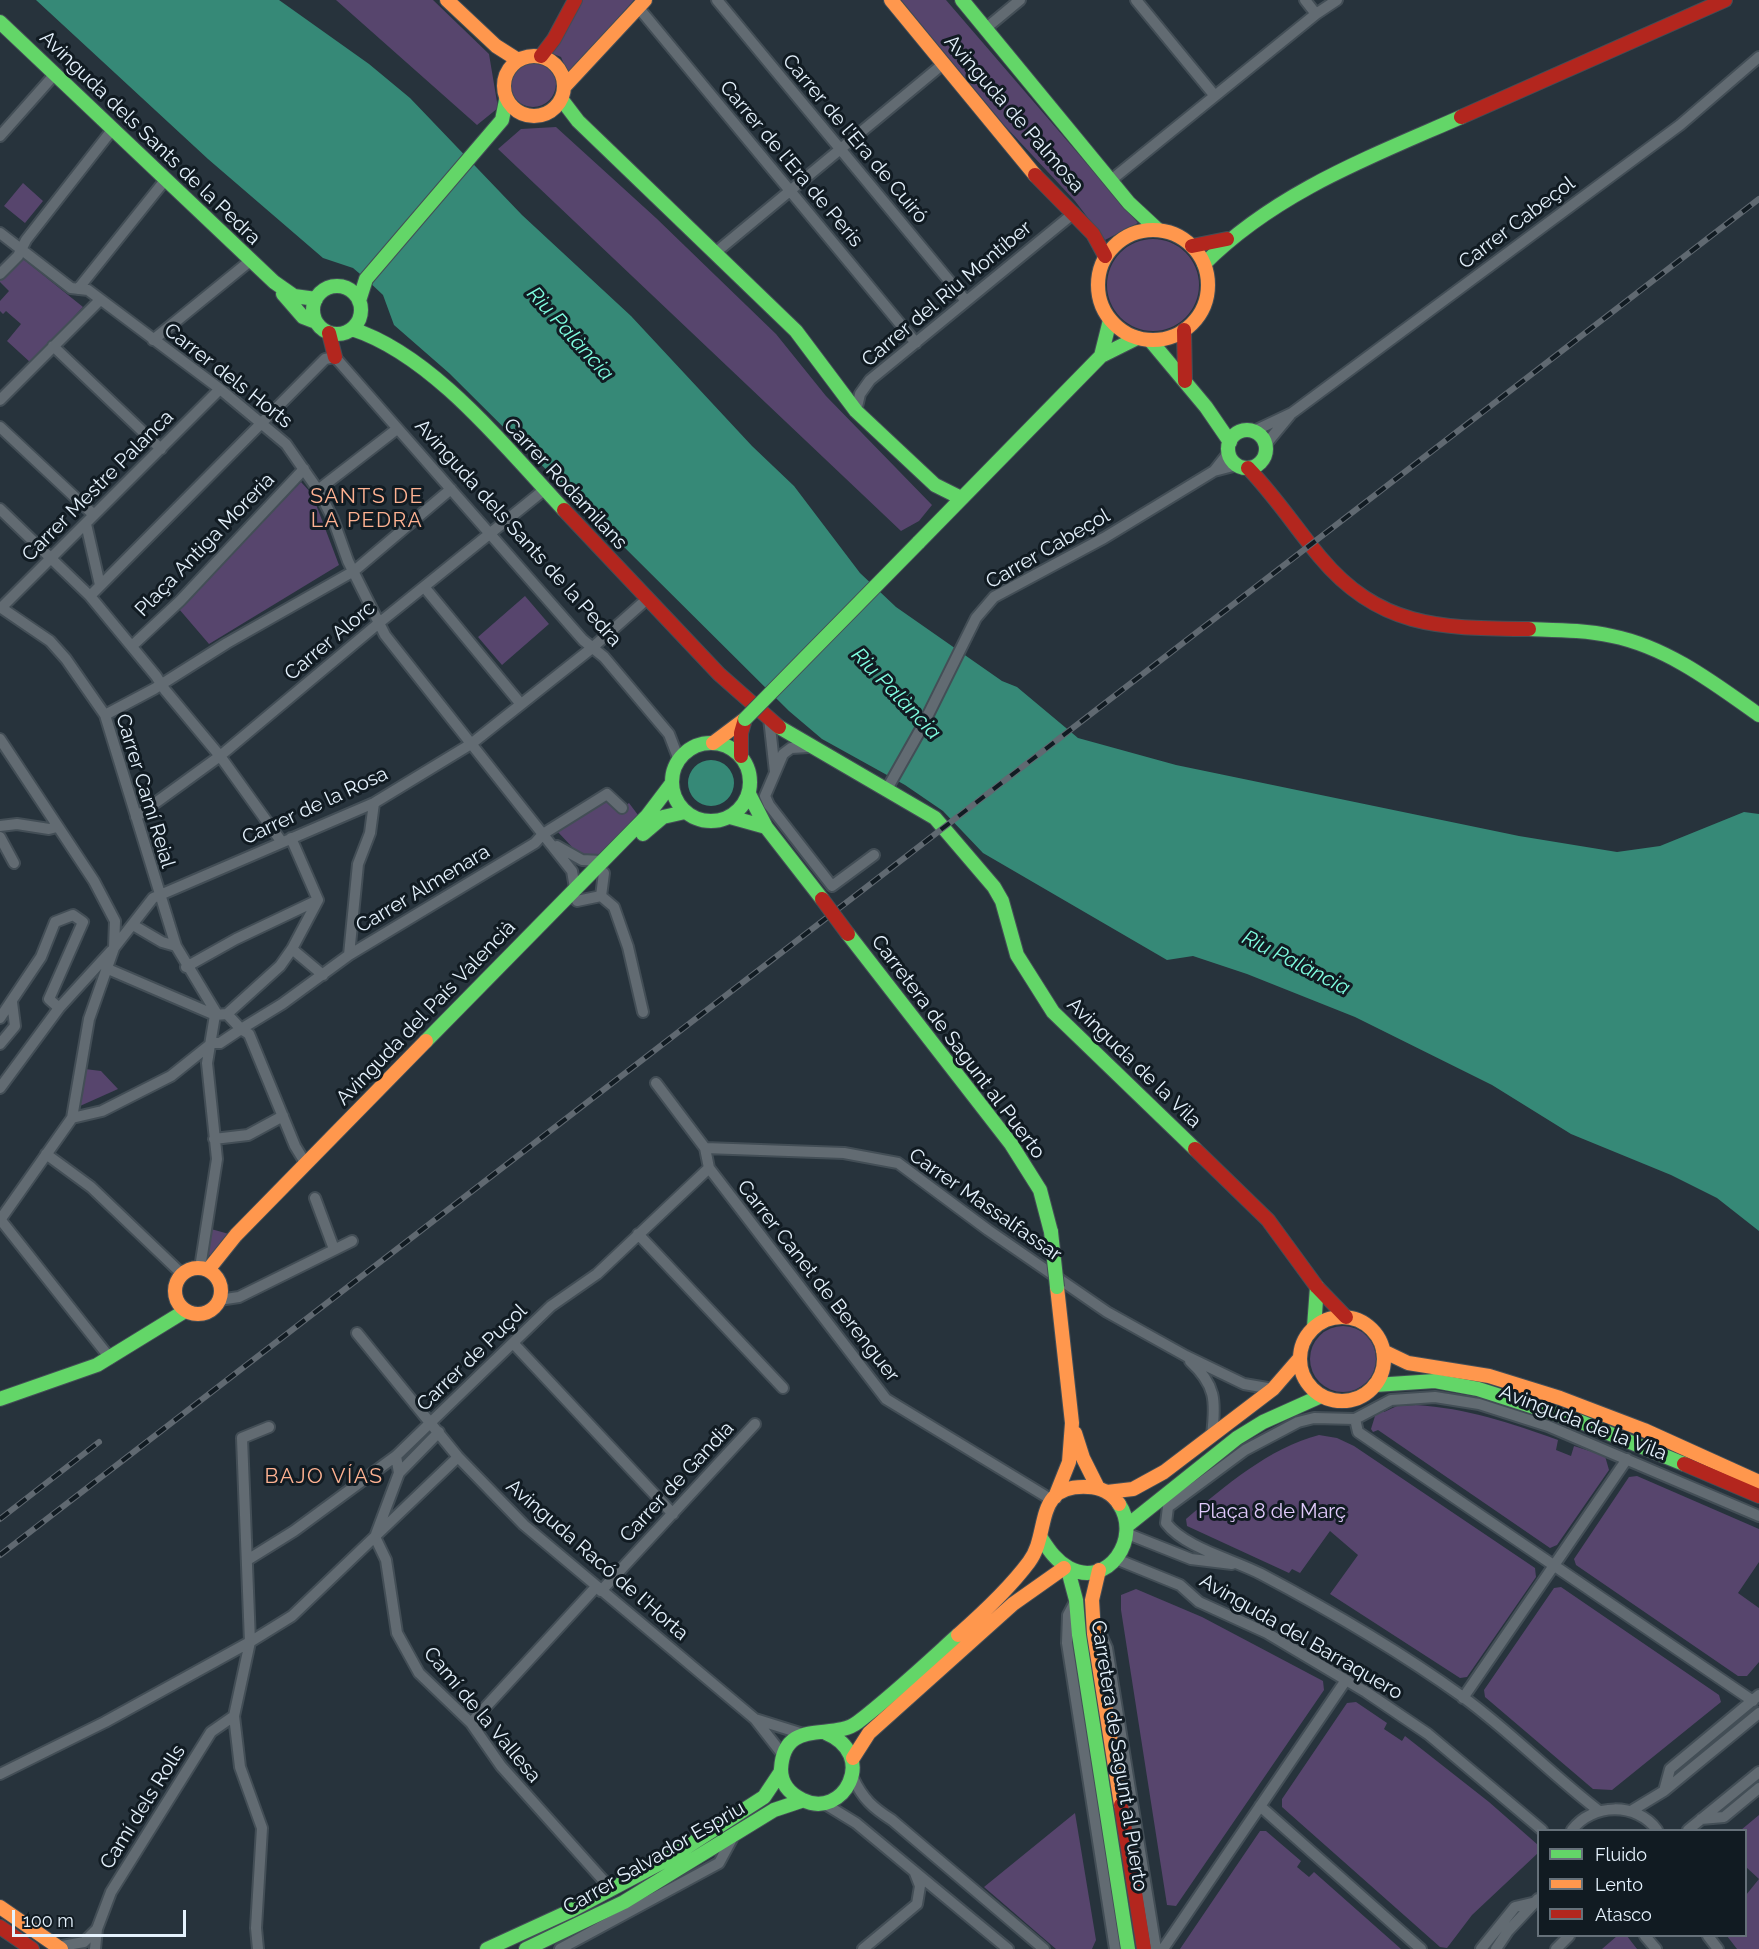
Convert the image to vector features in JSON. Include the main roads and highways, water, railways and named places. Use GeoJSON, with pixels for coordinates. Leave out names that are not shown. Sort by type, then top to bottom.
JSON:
{"type":"FeatureCollection","features":[{"type":"Feature","properties":{"kind":"water","name":"Riu Palància"},"geometry":{"type":"Polygon","coordinates":[[[36,0],[279,0],[369,64],[410,98],[522,215],[631,316],[752,446],[794,486],[860,573],[896,607],[1002,681],[1017,687],[1078,738],[1176,765],[1519,836],[1617,852],[1660,846],[1744,812],[1759,814],[1759,1231],[1717,1198],[1671,1175],[1571,1134],[1492,1085],[1355,1017],[1247,974],[1193,956],[1167,960],[983,853],[943,811],[905,785],[822,739],[789,711],[449,373],[394,325],[383,295],[366,279],[353,268],[323,258],[208,159],[36,0]]]}},
{"type":"Feature","properties":{"kind":"water"},"geometry":{"type":"Polygon","coordinates":[[[711,760],[720,761],[728,766],[733,774],[733,792],[728,800],[720,805],[711,806],[702,805],[694,800],[689,792],[688,783],[689,774],[694,766],[702,761],[711,760]]]}},
{"type":"Feature","properties":{"kind":"railway"},"geometry":{"type":"LineString","coordinates":[[0,1555],[1759,199]]}},
{"type":"Feature","properties":{"kind":"railway"},"geometry":{"type":"LineString","coordinates":[[0,1519],[99,1442]]}},
{"type":"Feature","properties":{"kind":"district","name":"SANTS DE LA PEDRA"},"geometry":{"type":"Point","coordinates":[367,509]}},
{"type":"Feature","properties":{"kind":"district","name":"BAJO VÍAS"},"geometry":{"type":"Point","coordinates":[324,1477]}},
{"type":"Feature","properties":{"kind":"park label","name":"Plaça 8 de Març"},"geometry":{"type":"Point","coordinates":[1272,1512]}}]}
